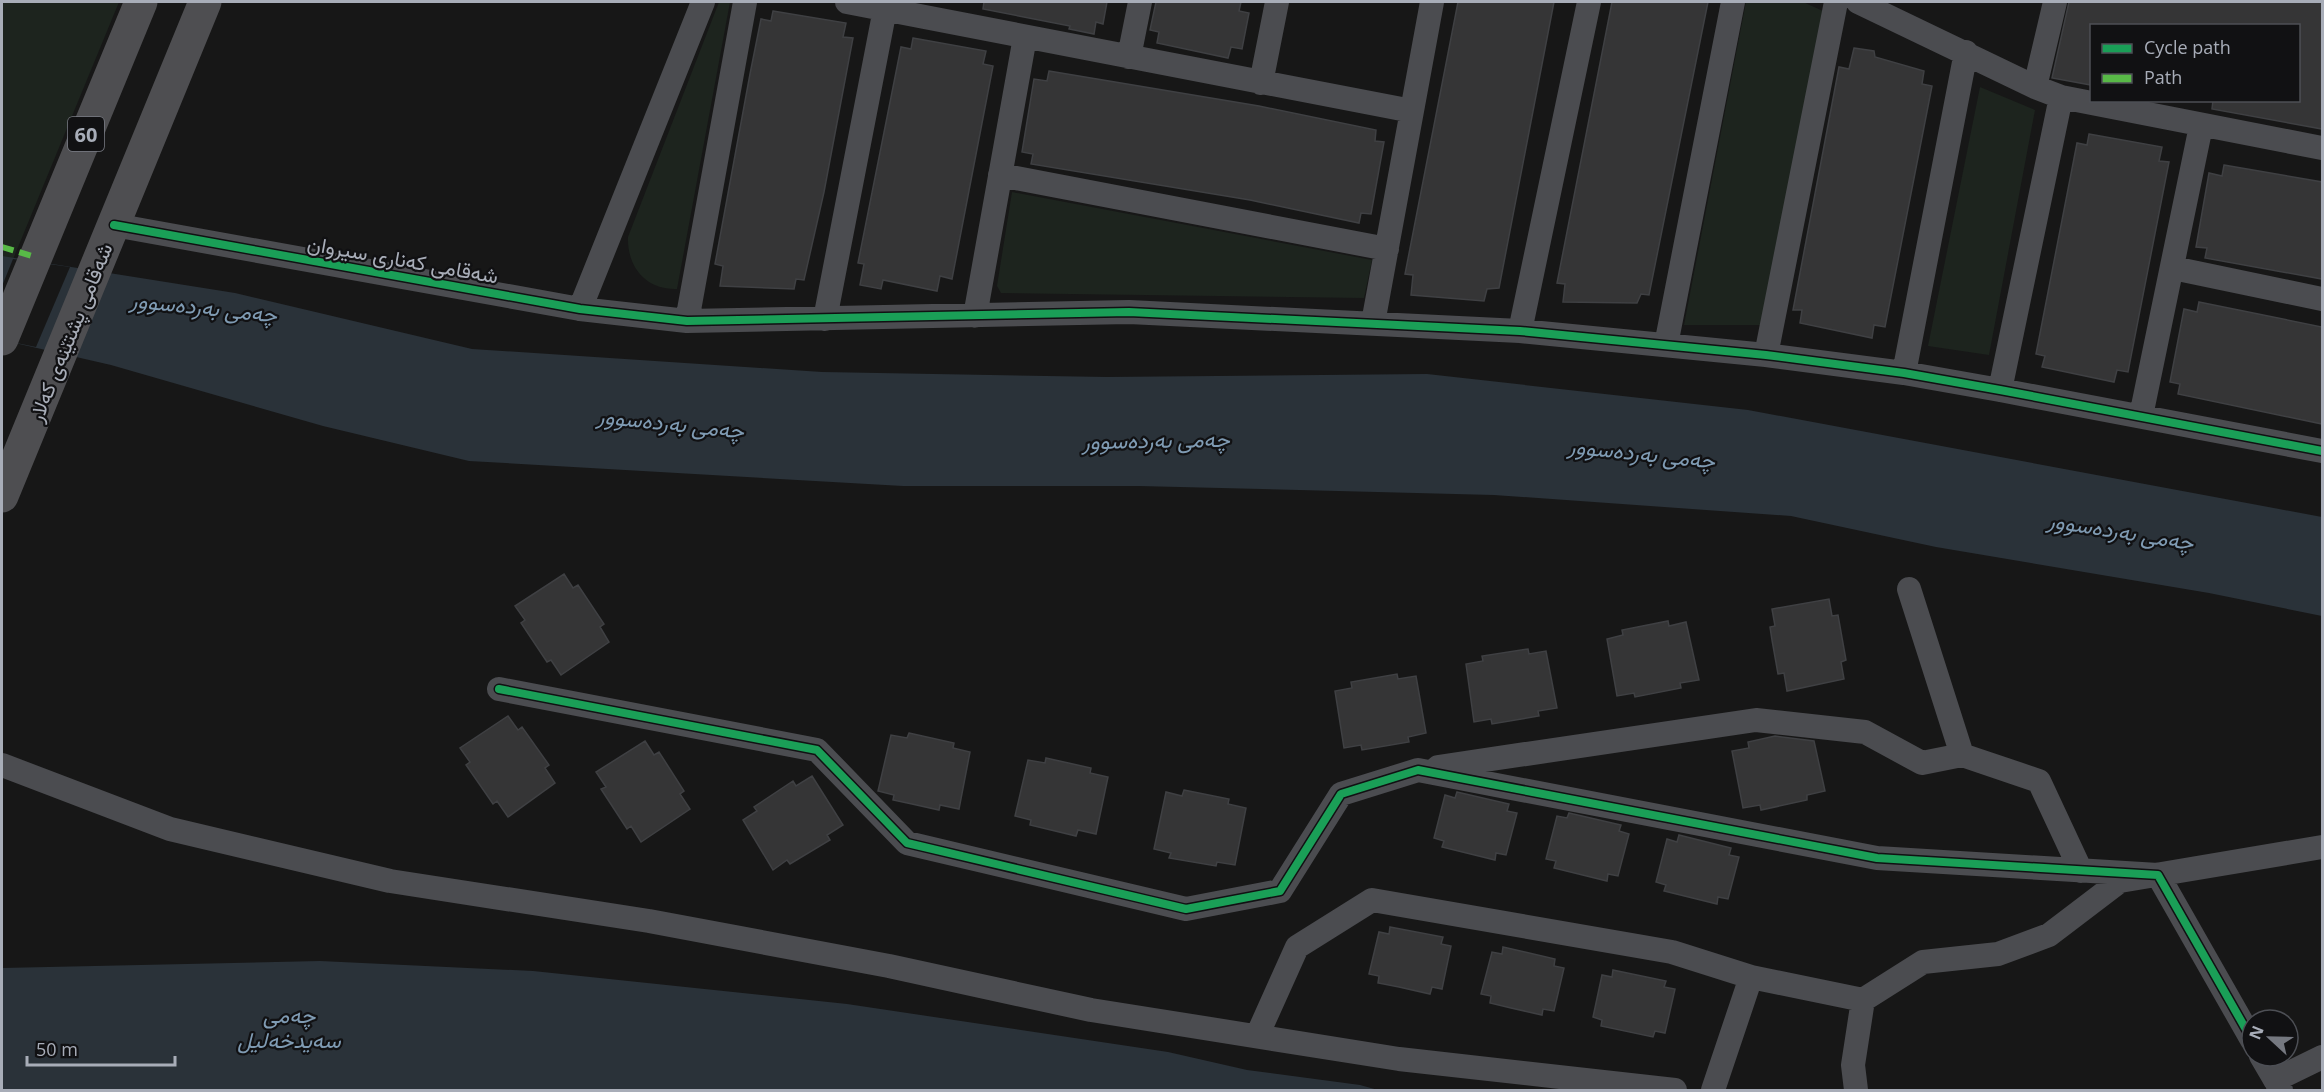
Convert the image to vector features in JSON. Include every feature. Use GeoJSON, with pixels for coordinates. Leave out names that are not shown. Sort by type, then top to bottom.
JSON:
{"type":"FeatureCollection","features":[{"type":"Feature","properties":{"kind":"highway","name":"60"},"geometry":{"type":"LineString","coordinates":[[2,339],[141,2]]}},
{"type":"Feature","properties":{"kind":"highway","name":"شەقامی پشتێنەی کەلار"},"geometry":{"type":"LineString","coordinates":[[2,496],[205,2]]}},
{"type":"Feature","properties":{"kind":"street"},"geometry":{"type":"LineString","coordinates":[[580,309],[703,2]]}},
{"type":"Feature","properties":{"kind":"street"},"geometry":{"type":"LineString","coordinates":[[687,321],[745,2]]}},
{"type":"Feature","properties":{"kind":"street"},"geometry":{"type":"LineString","coordinates":[[847,2],[1412,111]]}},
{"type":"Feature","properties":{"kind":"street"},"geometry":{"type":"LineString","coordinates":[[1129,57],[1140,2]]}},
{"type":"Feature","properties":{"kind":"street"},"geometry":{"type":"LineString","coordinates":[[1261,83],[1277,2]]}},
{"type":"Feature","properties":{"kind":"street"},"geometry":{"type":"LineString","coordinates":[[1373,323],[1432,2]]}},
{"type":"Feature","properties":{"kind":"street"},"geometry":{"type":"LineString","coordinates":[[1520,331],[1589,2]]}},
{"type":"Feature","properties":{"kind":"street"},"geometry":{"type":"LineString","coordinates":[[1666,345],[1733,2]]}},
{"type":"Feature","properties":{"kind":"street"},"geometry":{"type":"LineString","coordinates":[[1766,355],[1836,2]]}},
{"type":"Feature","properties":{"kind":"street"},"geometry":{"type":"LineString","coordinates":[[1858,2],[2035,87],[2061,97],[2322,148]]}},
{"type":"Feature","properties":{"kind":"street"},"geometry":{"type":"LineString","coordinates":[[2035,87],[2055,2]]}},
{"type":"Feature","properties":{"kind":"street"},"geometry":{"type":"LineString","coordinates":[[825,319],[885,9]]}},
{"type":"Feature","properties":{"kind":"street"},"geometry":{"type":"LineString","coordinates":[[975,316],[1025,37]]}},
{"type":"Feature","properties":{"kind":"street"},"geometry":{"type":"LineString","coordinates":[[1904,374],[1966,52]]}},
{"type":"Feature","properties":{"kind":"street"},"geometry":{"type":"LineString","coordinates":[[2000,390],[2061,97]]}},
{"type":"Feature","properties":{"kind":"street"},"geometry":{"type":"LineString","coordinates":[[2142,416],[2201,126]]}},
{"type":"Feature","properties":{"kind":"street"},"geometry":{"type":"LineString","coordinates":[[1000,175],[1387,249]]}},
{"type":"Feature","properties":{"kind":"street","name":"شەقامی کەناری سیروان"},"geometry":{"type":"LineString","coordinates":[[108,238],[580,309],[687,321],[1130,312],[1520,331],[1666,345],[1766,355],[1904,374],[2142,416],[2322,451]]}},
{"type":"Feature","properties":{"kind":"street"},"geometry":{"type":"LineString","coordinates":[[2173,268],[2322,299]]}},
{"type":"Feature","properties":{"kind":"street"},"geometry":{"type":"LineString","coordinates":[[1909,589],[1962,755]]}},
{"type":"Feature","properties":{"kind":"street"},"geometry":{"type":"LineString","coordinates":[[499,689],[817,750],[907,843],[1186,909],[1280,891],[1341,794],[1418,770],[1755,720],[1865,732],[1922,763],[1962,755],[2039,781],[2081,871]]}},
{"type":"Feature","properties":{"kind":"street"},"geometry":{"type":"LineString","coordinates":[[2,765],[170,830],[390,881],[649,921],[889,966],[1091,1010],[1399,1059],[1675,1090]]}},
{"type":"Feature","properties":{"kind":"street"},"geometry":{"type":"LineString","coordinates":[[1418,770],[1877,858],[2158,875]]}},
{"type":"Feature","properties":{"kind":"street"},"geometry":{"type":"LineString","coordinates":[[1257,1036],[1297,948],[1372,900],[1672,952],[1751,977],[1863,1000],[1923,962],[1998,954],[2049,935],[2120,881],[2322,847]]}},
{"type":"Feature","properties":{"kind":"street"},"geometry":{"type":"LineString","coordinates":[[2158,875],[2240,1019]]}},
{"type":"Feature","properties":{"kind":"street"},"geometry":{"type":"LineString","coordinates":[[1713,1090],[1751,977]]}},
{"type":"Feature","properties":{"kind":"street"},"geometry":{"type":"LineString","coordinates":[[1856,1090],[1853,1065],[1863,1000]]}},
{"type":"Feature","properties":{"kind":"street"},"geometry":{"type":"LineString","coordinates":[[2268,1068],[2278,1085],[2322,1056]]}},
{"type":"Feature","properties":{"kind":"shaded area"},"geometry":{"type":"Polygon","coordinates":[[[2,2],[119,2],[2,286],[2,2]]]}},
{"type":"Feature","properties":{"kind":"shaded area"},"geometry":{"type":"Polygon","coordinates":[[[719,2],[730,2],[677,289],[656,286],[640,275],[635,267],[631,258],[628,237],[719,2]]]}},
{"type":"Feature","properties":{"kind":"shaded area"},"geometry":{"type":"Polygon","coordinates":[[[1746,2],[1803,2],[1823,11],[1761,325],[1684,325],[1746,2]]]}},
{"type":"Feature","properties":{"kind":"shaded area"},"geometry":{"type":"Polygon","coordinates":[[[1980,87],[2035,110],[1989,355],[1928,346],[1980,87]]]}},
{"type":"Feature","properties":{"kind":"shaded area"},"geometry":{"type":"Polygon","coordinates":[[[1012,192],[1372,260],[1364,298],[1001,293],[997,286],[1012,192]]]}},
{"type":"Feature","properties":{"kind":"water","name":"چەمی بەردەسوور"},"geometry":{"type":"Polygon","coordinates":[[[2,256],[235,293],[472,349],[822,372],[1107,377],[1427,374],[1748,410],[2322,517],[2322,616],[2209,593],[1936,547],[1791,516],[1494,495],[1139,486],[903,486],[469,461],[323,426],[111,365],[2,340],[2,256]]]}},
{"type":"Feature","properties":{"kind":"water","name":"چەمی سەیدخەلیل"},"geometry":{"type":"Polygon","coordinates":[[[320,961],[533,971],[847,1004],[1168,1052],[1247,1070],[1360,1085],[1378,1090],[2,1090],[2,968],[320,961]]]}},
{"type":"Feature","properties":{"kind":"pier"},"geometry":{"type":"Polygon","coordinates":[[[13,259],[70,267],[36,347],[2,340],[2,286],[13,259]]]}},
{"type":"Feature","properties":{"kind":"building"},"geometry":{"type":"Polygon","coordinates":[[[984,2],[1107,2],[1103,24],[1096,22],[1094,34],[1069,29],[1070,26],[983,9],[984,2]]]}},
{"type":"Feature","properties":{"kind":"building"},"geometry":{"type":"Polygon","coordinates":[[[1156,2],[1241,2],[1239,11],[1249,13],[1242,49],[1231,47],[1228,58],[1157,43],[1159,32],[1150,30],[1156,2]]]}},
{"type":"Feature","properties":{"kind":"building"},"geometry":{"type":"Polygon","coordinates":[[[1458,2],[1554,2],[1499,288],[1487,289],[1484,301],[1411,295],[1413,275],[1405,274],[1458,2]]]}},
{"type":"Feature","properties":{"kind":"building"},"geometry":{"type":"Polygon","coordinates":[[[1612,2],[1708,2],[1649,295],[1641,294],[1637,303],[1563,302],[1565,284],[1557,283],[1612,2]]]}},
{"type":"Feature","properties":{"kind":"building"},"geometry":{"type":"Polygon","coordinates":[[[2069,2],[2322,2],[2322,129],[2212,109],[2213,102],[2300,102],[2300,24],[2090,24],[2090,85],[2052,78],[2069,2]]]}},
{"type":"Feature","properties":{"kind":"building"},"geometry":{"type":"Polygon","coordinates":[[[773,11],[846,23],[843,37],[853,38],[824,192],[804,280],[796,279],[794,289],[720,286],[723,266],[715,264],[750,74],[761,19],[771,21],[773,11]]]}},
{"type":"Feature","properties":{"kind":"building"},"geometry":{"type":"Polygon","coordinates":[[[913,38],[986,51],[983,64],[993,66],[952,279],[940,276],[937,291],[883,280],[881,289],[860,285],[864,264],[858,263],[901,47],[911,49],[913,38]]]}},
{"type":"Feature","properties":{"kind":"building"},"geometry":{"type":"Polygon","coordinates":[[[1854,48],[1874,51],[1875,57],[1924,71],[1922,84],[1932,86],[1885,327],[1874,325],[1872,338],[1800,323],[1802,310],[1793,310],[1839,67],[1849,69],[1854,48]]]}},
{"type":"Feature","properties":{"kind":"building"},"geometry":{"type":"Polygon","coordinates":[[[1049,71],[1259,106],[1376,130],[1375,141],[1384,142],[1371,214],[1361,213],[1359,223],[1250,200],[1031,164],[1033,154],[1022,152],[1034,79],[1047,81],[1049,71]]]}},
{"type":"Feature","properties":{"kind":"building"},"geometry":{"type":"Polygon","coordinates":[[[2089,134],[2162,147],[2159,161],[2169,162],[2128,372],[2117,370],[2114,382],[2042,367],[2045,356],[2036,354],[2077,143],[2087,145],[2089,134]]]}},
{"type":"Feature","properties":{"kind":"building"},"geometry":{"type":"Polygon","coordinates":[[[2224,165],[2322,182],[2322,279],[2205,258],[2207,248],[2196,247],[2209,173],[2222,176],[2224,165]]]}},
{"type":"Feature","properties":{"kind":"building"},"geometry":{"type":"Polygon","coordinates":[[[2199,302],[2322,327],[2322,424],[2178,394],[2180,384],[2170,382],[2184,309],[2197,312],[2199,302]]]}},
{"type":"Feature","properties":{"kind":"building"},"geometry":{"type":"Polygon","coordinates":[[[564,574],[573,588],[578,585],[604,624],[600,627],[609,642],[561,675],[551,660],[547,662],[521,623],[525,620],[515,606],[564,574]]]}},
{"type":"Feature","properties":{"kind":"building"},"geometry":{"type":"Polygon","coordinates":[[[1829,599],[1832,616],[1838,615],[1846,660],[1841,662],[1844,679],[1787,691],[1784,673],[1778,674],[1770,627],[1775,626],[1772,609],[1829,599]]]}},
{"type":"Feature","properties":{"kind":"building"},"geometry":{"type":"Polygon","coordinates":[[[1668,621],[1669,626],[1686,622],[1699,680],[1680,683],[1681,688],[1635,697],[1634,693],[1617,696],[1607,639],[1623,635],[1622,630],[1668,621]]]}},
{"type":"Feature","properties":{"kind":"building"},"geometry":{"type":"Polygon","coordinates":[[[1528,649],[1529,654],[1546,651],[1557,708],[1538,711],[1539,716],[1492,724],[1491,719],[1474,722],[1466,664],[1483,661],[1482,656],[1528,649]]]}},
{"type":"Feature","properties":{"kind":"building"},"geometry":{"type":"Polygon","coordinates":[[[1397,674],[1398,679],[1416,676],[1426,733],[1408,737],[1409,742],[1362,750],[1361,745],[1344,748],[1335,691],[1352,688],[1351,682],[1397,674]]]}},
{"type":"Feature","properties":{"kind":"building"},"geometry":{"type":"Polygon","coordinates":[[[508,716],[518,730],[522,727],[549,765],[545,768],[555,783],[508,817],[497,801],[493,804],[466,765],[470,762],[460,748],[508,716]]]}},
{"type":"Feature","properties":{"kind":"building"},"geometry":{"type":"Polygon","coordinates":[[[909,733],[954,743],[953,748],[970,752],[959,809],[940,805],[939,810],[893,800],[894,795],[878,791],[891,735],[907,738],[909,733]]]}},
{"type":"Feature","properties":{"kind":"building"},"geometry":{"type":"Polygon","coordinates":[[[1775,736],[1814,741],[1825,791],[1807,795],[1807,800],[1761,810],[1760,805],[1743,808],[1732,751],[1749,748],[1748,742],[1775,736]]]}},
{"type":"Feature","properties":{"kind":"building"},"geometry":{"type":"Polygon","coordinates":[[[645,741],[654,755],[659,752],[684,791],[680,794],[690,809],[641,842],[631,826],[627,829],[601,789],[606,787],[596,772],[645,741]]]}},
{"type":"Feature","properties":{"kind":"building"},"geometry":{"type":"Polygon","coordinates":[[[1046,758],[1091,768],[1090,773],[1108,777],[1096,834],[1078,830],[1076,836],[1030,825],[1031,820],[1015,816],[1028,760],[1045,763],[1046,758]]]}},
{"type":"Feature","properties":{"kind":"building"},"geometry":{"type":"Polygon","coordinates":[[[812,776],[843,825],[827,835],[830,840],[790,864],[787,860],[773,870],[743,820],[757,811],[754,807],[793,781],[796,786],[812,776]]]}},
{"type":"Feature","properties":{"kind":"building"},"geometry":{"type":"Polygon","coordinates":[[[1184,790],[1229,799],[1228,804],[1246,808],[1235,865],[1217,862],[1216,866],[1169,858],[1171,853],[1154,849],[1166,792],[1182,796],[1184,790]]]}},
{"type":"Feature","properties":{"kind":"building"},"geometry":{"type":"Polygon","coordinates":[[[1457,792],[1509,804],[1507,811],[1517,813],[1506,855],[1496,853],[1495,860],[1442,847],[1444,841],[1434,838],[1445,795],[1455,798],[1457,792]]]}},
{"type":"Feature","properties":{"kind":"building"},"geometry":{"type":"Polygon","coordinates":[[[1569,813],[1621,825],[1619,831],[1629,834],[1618,876],[1608,874],[1607,881],[1554,868],[1556,861],[1546,859],[1557,816],[1567,818],[1569,813]]]}},
{"type":"Feature","properties":{"kind":"building"},"geometry":{"type":"Polygon","coordinates":[[[1679,835],[1731,848],[1729,855],[1739,857],[1728,899],[1718,897],[1717,904],[1664,891],[1666,885],[1656,882],[1667,839],[1677,842],[1679,835]]]}},
{"type":"Feature","properties":{"kind":"building"},"geometry":{"type":"Polygon","coordinates":[[[1390,927],[1443,937],[1441,944],[1451,946],[1442,989],[1432,987],[1430,994],[1378,983],[1379,976],[1369,974],[1379,932],[1389,934],[1390,927]]]}},
{"type":"Feature","properties":{"kind":"building"},"geometry":{"type":"Polygon","coordinates":[[[1503,947],[1555,959],[1554,966],[1564,968],[1554,1011],[1543,1009],[1542,1015],[1511,1008],[1490,1003],[1491,996],[1481,994],[1492,952],[1502,954],[1503,947]]]}},
{"type":"Feature","properties":{"kind":"building"},"geometry":{"type":"Polygon","coordinates":[[[1613,970],[1666,981],[1664,987],[1675,989],[1665,1033],[1655,1031],[1653,1037],[1601,1026],[1602,1020],[1593,1017],[1602,975],[1612,977],[1613,970]]]}},
{"type":"Feature","properties":{"kind":"marked path"},"geometry":{"type":"LineString","coordinates":[[2,247],[35,257]]}},
{"type":"Feature","properties":{"kind":"cycle path"},"geometry":{"type":"LineString","coordinates":[[114,225],[580,309],[687,321],[1129,312],[1520,331],[1766,355],[1904,373],[2322,451]]}},
{"type":"Feature","properties":{"kind":"cycle path"},"geometry":{"type":"LineString","coordinates":[[499,689],[817,750],[907,843],[1186,909],[1280,891],[1341,794],[1418,770],[1877,858],[2158,875],[2240,1019]]}}]}
